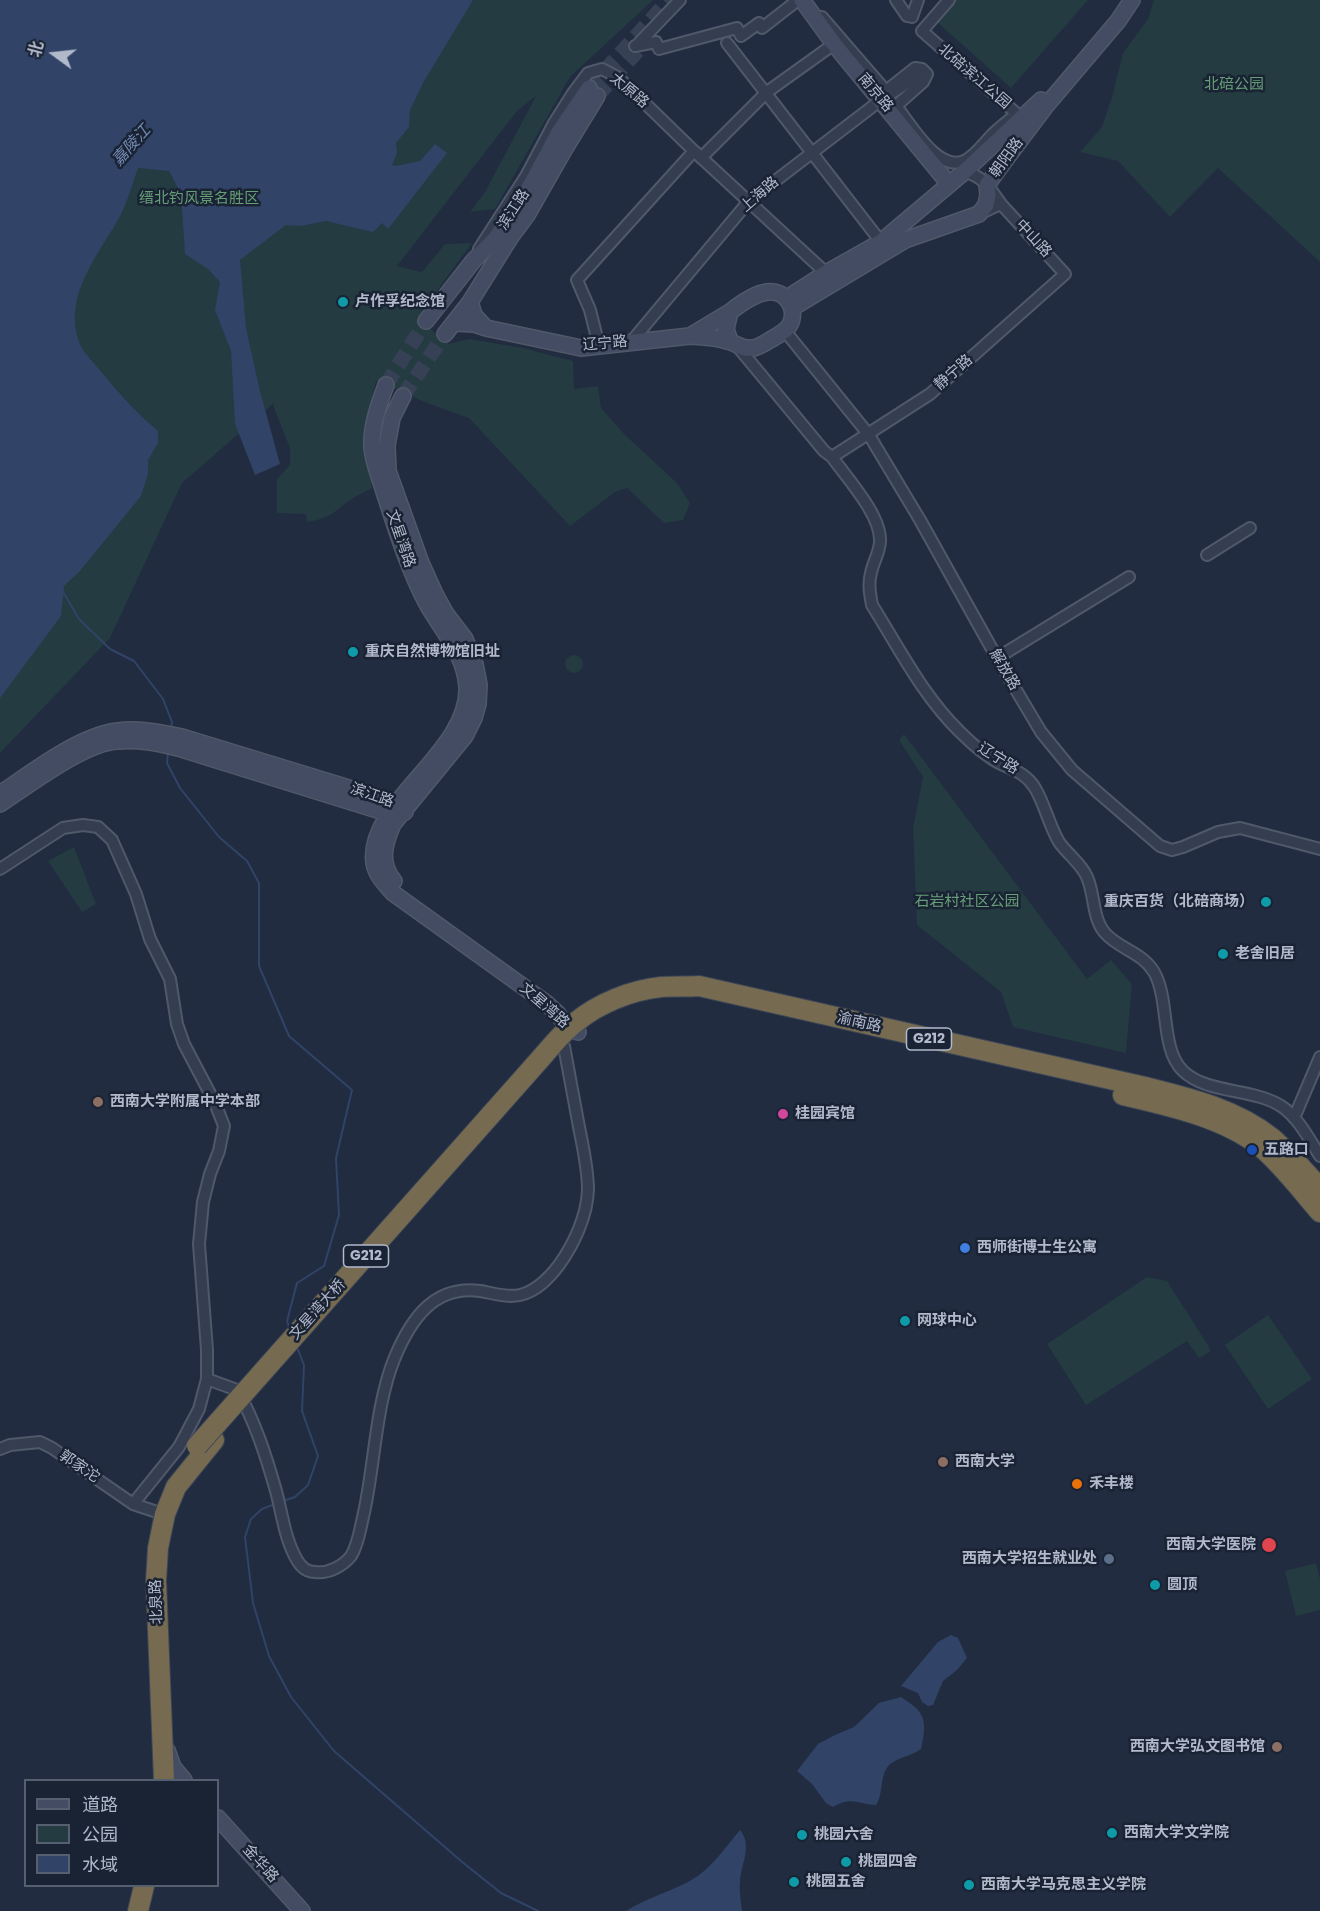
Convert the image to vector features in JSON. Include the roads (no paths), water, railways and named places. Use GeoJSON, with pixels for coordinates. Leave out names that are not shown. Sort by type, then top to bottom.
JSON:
{"type":"FeatureCollection","features":[{"type":"Feature","properties":{"kind":"highway","name":"渝南路"},"geometry":{"type":"LineString","coordinates":[[537,1069],[590,1012],[638,991],[662,987],[699,986],[1145,1087],[1210,1104],[1247,1121],[1271,1138],[1320,1188]]}},
{"type":"Feature","properties":{"kind":"highway","name":"渝南路"},"geometry":{"type":"LineString","coordinates":[[571,1032],[598,1019],[640,1004],[663,1000],[695,1000],[900,1044],[1141,1100],[1199,1116],[1241,1133],[1288,1173],[1320,1212]]}},
{"type":"Feature","properties":{"kind":"highway","name":"文星湾大桥"},"geometry":{"type":"LineString","coordinates":[[206,1443],[537,1069]]}},
{"type":"Feature","properties":{"kind":"highway","name":"北泉路"},"geometry":{"type":"LineString","coordinates":[[160,1778],[145,1582],[146,1546],[154,1511],[168,1483],[206,1443]]}},
{"type":"Feature","properties":{"kind":"highway","name":"北泉路"},"geometry":{"type":"LineString","coordinates":[[160,1778],[162,1738],[156,1581],[158,1548],[165,1514],[176,1487],[206,1443]]}},
{"type":"Feature","properties":{"kind":"highway"},"geometry":{"type":"LineString","coordinates":[[138,1911],[144,1887]]}},
{"type":"Feature","properties":{"kind":"highway"},"geometry":{"type":"LineString","coordinates":[[147,1911],[153,1887]]}},
{"type":"Feature","properties":{"kind":"main road","name":"南京路"},"geometry":{"type":"LineString","coordinates":[[800,0],[949,184]]}},
{"type":"Feature","properties":{"kind":"main road"},"geometry":{"type":"LineString","coordinates":[[789,303],[826,273],[881,242],[964,172],[1038,103],[1111,18],[1123,0]]}},
{"type":"Feature","properties":{"kind":"main road","name":"朝阳路"},"geometry":{"type":"LineString","coordinates":[[979,214],[986,205],[987,185],[1002,164],[1045,107],[1118,21],[1132,0]]}},
{"type":"Feature","properties":{"kind":"main road","name":"滨江路"},"geometry":{"type":"LineString","coordinates":[[426,321],[474,260],[496,238],[529,188],[560,132],[593,92],[527,215],[504,246],[470,302],[449,328]]}},
{"type":"Feature","properties":{"kind":"main road"},"geometry":{"type":"LineString","coordinates":[[988,149],[988,162],[1002,164]]}},
{"type":"Feature","properties":{"kind":"main road"},"geometry":{"type":"LineString","coordinates":[[789,303],[905,240],[979,214]]}},
{"type":"Feature","properties":{"kind":"main road"},"geometry":{"type":"LineString","coordinates":[[768,292],[778,293],[789,303],[791,322],[785,331],[754,348],[734,344],[726,329],[730,312],[768,292]]}},
{"type":"Feature","properties":{"kind":"main road"},"geometry":{"type":"LineString","coordinates":[[470,302],[474,315],[486,328]]}},
{"type":"Feature","properties":{"kind":"main road","name":"辽宁路"},"geometry":{"type":"LineString","coordinates":[[690,336],[730,312]]}},
{"type":"Feature","properties":{"kind":"main road","name":"辽宁路"},"geometry":{"type":"LineString","coordinates":[[449,328],[486,328],[581,348],[690,336],[734,344]]}},
{"type":"Feature","properties":{"kind":"main road","name":"文星湾路"},"geometry":{"type":"LineString","coordinates":[[386,385],[378,407],[372,447],[378,473],[410,569],[426,602],[456,650],[465,669],[467,686],[465,710],[460,721],[398,810],[386,841],[384,858],[387,870],[398,886],[556,1002],[571,1032]]}},
{"type":"Feature","properties":{"kind":"main road","name":"文星湾路"},"geometry":{"type":"LineString","coordinates":[[398,810],[465,736],[478,704],[475,664],[465,639],[446,614],[421,563],[388,471],[387,445],[392,418],[403,396]]}},
{"type":"Feature","properties":{"kind":"main road","name":"滨江路"},"geometry":{"type":"LineString","coordinates":[[0,794],[86,745],[116,741],[146,741],[255,766],[398,810]]}},
{"type":"Feature","properties":{"kind":"main road","name":"滨江路"},"geometry":{"type":"LineString","coordinates":[[0,804],[86,745]]}},
{"type":"Feature","properties":{"kind":"main road"},"geometry":{"type":"LineString","coordinates":[[162,1738],[173,1767],[183,1779]]}},
{"type":"Feature","properties":{"kind":"main road","name":"金华路"},"geometry":{"type":"LineString","coordinates":[[219,1819],[302,1911]]}},
{"type":"Feature","properties":{"kind":"main road","name":"金华路"},"geometry":{"type":"LineString","coordinates":[[219,1834],[290,1911]]}},
{"type":"Feature","properties":{"kind":"street"},"geometry":{"type":"LineString","coordinates":[[680,0],[635,46],[656,42],[659,49],[737,28],[741,36],[759,23],[762,28],[800,0]]}},
{"type":"Feature","properties":{"kind":"street","name":"北碚滨江公园"},"geometry":{"type":"LineString","coordinates":[[808,0],[886,91],[915,68],[922,69],[927,74],[923,82],[896,106],[938,158],[956,163],[971,156],[1017,114],[922,31],[949,0]]}},
{"type":"Feature","properties":{"kind":"street"},"geometry":{"type":"LineString","coordinates":[[896,0],[907,16],[912,17],[918,0]]}},
{"type":"Feature","properties":{"kind":"street"},"geometry":{"type":"LineString","coordinates":[[728,43],[881,242]]}},
{"type":"Feature","properties":{"kind":"street"},"geometry":{"type":"LineString","coordinates":[[599,346],[590,310],[577,280],[698,155],[767,92],[834,44]]}},
{"type":"Feature","properties":{"kind":"street","name":"太原路"},"geometry":{"type":"LineString","coordinates":[[474,260],[483,242],[526,176],[573,93],[588,73],[602,69],[619,78],[698,155],[826,273]]}},
{"type":"Feature","properties":{"kind":"street","name":"上海路"},"geometry":{"type":"LineString","coordinates":[[631,342],[749,201],[881,100],[916,77]]}},
{"type":"Feature","properties":{"kind":"street"},"geometry":{"type":"LineString","coordinates":[[964,172],[981,178],[987,185]]}},
{"type":"Feature","properties":{"kind":"street","name":"中山路"},"geometry":{"type":"LineString","coordinates":[[987,185],[1001,204],[1065,274]]}},
{"type":"Feature","properties":{"kind":"street"},"geometry":{"type":"LineString","coordinates":[[979,214],[1001,204]]}},
{"type":"Feature","properties":{"kind":"street","name":"静宁路"},"geometry":{"type":"LineString","coordinates":[[832,457],[930,394],[1065,274]]}},
{"type":"Feature","properties":{"kind":"street","name":"解放路"},"geometry":{"type":"LineString","coordinates":[[785,331],[869,435],[1041,732],[1072,770],[1160,846],[1172,850],[1218,832],[1240,828],[1320,849]]}},
{"type":"Feature","properties":{"kind":"street","name":"辽宁路"},"geometry":{"type":"LineString","coordinates":[[734,344],[824,451],[832,457],[872,513],[879,527],[880,543],[870,574],[869,589],[872,605],[935,704],[982,752],[999,763],[1017,770],[1034,788],[1061,844],[1083,867],[1089,881],[1097,918],[1106,933],[1142,957],[1154,972],[1161,991],[1176,1062],[1184,1072],[1199,1081],[1268,1100],[1281,1106],[1294,1118],[1320,1156]]}},
{"type":"Feature","properties":{"kind":"street"},"geometry":{"type":"LineString","coordinates":[[1208,555],[1250,528]]}},
{"type":"Feature","properties":{"kind":"street"},"geometry":{"type":"LineString","coordinates":[[997,658],[1129,577]]}},
{"type":"Feature","properties":{"kind":"street"},"geometry":{"type":"LineString","coordinates":[[0,869],[63,828],[83,825],[98,827],[112,840],[136,894],[150,939],[170,979],[177,1024],[184,1044],[215,1103],[224,1126],[219,1152],[203,1202],[199,1244],[207,1380],[199,1409],[179,1447],[133,1504]]}},
{"type":"Feature","properties":{"kind":"street"},"geometry":{"type":"LineString","coordinates":[[207,1380],[237,1390],[250,1414],[285,1527],[298,1561],[307,1570],[316,1573],[336,1568],[350,1557],[357,1544],[387,1383],[402,1341],[417,1318],[441,1295],[453,1292],[477,1291],[510,1296],[523,1294],[545,1282],[570,1249],[581,1222],[588,1190],[571,1032]]}},
{"type":"Feature","properties":{"kind":"street"},"geometry":{"type":"LineString","coordinates":[[1294,1118],[1320,1057]]}},
{"type":"Feature","properties":{"kind":"street","name":"郭家沱"},"geometry":{"type":"LineString","coordinates":[[0,1449],[10,1445],[40,1442],[133,1504],[154,1511]]}},
{"type":"Feature","properties":{"kind":"water","name":"缙北钓风景名胜区"},"geometry":{"type":"Polygon","coordinates":[[[0,0],[473,0],[423,83],[410,110],[409,127],[396,143],[397,153],[392,165],[420,161],[435,144],[447,153],[388,229],[382,223],[373,232],[326,221],[301,226],[286,225],[240,260],[246,328],[280,464],[255,475],[235,424],[231,351],[215,310],[220,282],[208,269],[185,254],[181,194],[169,171],[138,168],[121,214],[85,278],[75,309],[75,325],[83,350],[123,397],[158,431],[158,443],[148,460],[148,474],[141,496],[79,572],[64,586],[61,616],[0,698],[0,0]]]}},
{"type":"Feature","properties":{"kind":"water"},"geometry":{"type":"Polygon","coordinates":[[[951,1635],[958,1638],[967,1658],[943,1681],[933,1705],[928,1706],[922,1702],[918,1693],[901,1686],[938,1642],[951,1635]]]}},
{"type":"Feature","properties":{"kind":"water"},"geometry":{"type":"Polygon","coordinates":[[[901,1697],[920,1712],[924,1722],[921,1749],[890,1764],[884,1773],[876,1805],[850,1801],[833,1807],[826,1803],[812,1784],[797,1771],[818,1744],[854,1727],[879,1703],[901,1697]]]}},
{"type":"Feature","properties":{"kind":"water"},"geometry":{"type":"Polygon","coordinates":[[[740,1830],[746,1842],[740,1885],[742,1911],[626,1911],[702,1873],[740,1830]]]}},
{"type":"Feature","properties":{"kind":"waterway"},"geometry":{"type":"LineString","coordinates":[[62,590],[79,619],[110,649],[134,661],[163,699],[172,722],[171,729]]}},
{"type":"Feature","properties":{"kind":"waterway"},"geometry":{"type":"LineString","coordinates":[[168,753],[167,763],[180,788],[219,837],[247,861],[259,883],[259,966],[289,1036],[352,1090],[336,1158],[339,1215],[324,1266],[297,1283],[287,1321],[290,1330]]}},
{"type":"Feature","properties":{"kind":"waterway"},"geometry":{"type":"LineString","coordinates":[[283,1501],[295,1497],[308,1485],[318,1456],[302,1411],[304,1365],[297,1347]]}},
{"type":"Feature","properties":{"kind":"waterway"},"geometry":{"type":"LineString","coordinates":[[275,1504],[262,1509],[251,1519],[245,1537],[253,1603],[269,1656],[291,1697],[334,1751],[501,1893],[538,1911]]}},
{"type":"Feature","properties":{"kind":"tunnel"},"geometry":{"type":"LineString","coordinates":[[589,88],[669,0]]}},
{"type":"Feature","properties":{"kind":"tunnel"},"geometry":{"type":"LineString","coordinates":[[597,96],[651,36]]}},
{"type":"Feature","properties":{"kind":"tunnel"},"geometry":{"type":"LineString","coordinates":[[386,385],[426,321]]}},
{"type":"Feature","properties":{"kind":"tunnel"},"geometry":{"type":"LineString","coordinates":[[403,396],[445,334]]}},
{"type":"Feature","properties":{"kind":"place","name":"卢作孚纪念馆"},"geometry":{"type":"Point","coordinates":[343,302]}},
{"type":"Feature","properties":{"kind":"place","name":"重庆自然博物馆旧址"},"geometry":{"type":"Point","coordinates":[353,652]}},
{"type":"Feature","properties":{"kind":"place","name":"重庆百货（北碚商场）"},"geometry":{"type":"Point","coordinates":[1266,902]}},
{"type":"Feature","properties":{"kind":"place","name":"老舍旧居"},"geometry":{"type":"Point","coordinates":[1223,954]}},
{"type":"Feature","properties":{"kind":"place","name":"西南大学附属中学本部"},"geometry":{"type":"Point","coordinates":[98,1102]}},
{"type":"Feature","properties":{"kind":"place","name":"桂园宾馆"},"geometry":{"type":"Point","coordinates":[783,1114]}},
{"type":"Feature","properties":{"kind":"place","name":"五路口"},"geometry":{"type":"Point","coordinates":[1252,1150]}},
{"type":"Feature","properties":{"kind":"place","name":"西师街博士生公寓"},"geometry":{"type":"Point","coordinates":[965,1248]}},
{"type":"Feature","properties":{"kind":"place","name":"网球中心"},"geometry":{"type":"Point","coordinates":[905,1321]}},
{"type":"Feature","properties":{"kind":"place","name":"西南大学"},"geometry":{"type":"Point","coordinates":[943,1462]}},
{"type":"Feature","properties":{"kind":"place","name":"禾丰楼"},"geometry":{"type":"Point","coordinates":[1077,1484]}},
{"type":"Feature","properties":{"kind":"place","name":"西南大学医院"},"geometry":{"type":"Point","coordinates":[1269,1545]}},
{"type":"Feature","properties":{"kind":"place","name":"西南大学招生就业处"},"geometry":{"type":"Point","coordinates":[1109,1559]}},
{"type":"Feature","properties":{"kind":"place","name":"圆顶"},"geometry":{"type":"Point","coordinates":[1155,1585]}},
{"type":"Feature","properties":{"kind":"place","name":"西南大学弘文图书馆"},"geometry":{"type":"Point","coordinates":[1277,1747]}},
{"type":"Feature","properties":{"kind":"place","name":"西南大学文学院"},"geometry":{"type":"Point","coordinates":[1112,1833]}},
{"type":"Feature","properties":{"kind":"place","name":"桃园六舍"},"geometry":{"type":"Point","coordinates":[802,1835]}},
{"type":"Feature","properties":{"kind":"place","name":"桃园四舍"},"geometry":{"type":"Point","coordinates":[846,1862]}},
{"type":"Feature","properties":{"kind":"place","name":"桃园五舍"},"geometry":{"type":"Point","coordinates":[794,1882]}},
{"type":"Feature","properties":{"kind":"place","name":"西南大学马克思主义学院"},"geometry":{"type":"Point","coordinates":[969,1885]}},
{"type":"Feature","properties":{"kind":"park label","name":"北碚公园"},"geometry":{"type":"Point","coordinates":[1234,85]}},
{"type":"Feature","properties":{"kind":"park label","name":"石岩村社区公园"},"geometry":{"type":"Point","coordinates":[967,902]}},
{"type":"Feature","properties":{"kind":"water label","name":"嘉陵江"},"geometry":{"type":"Point","coordinates":[132,146]}}]}
